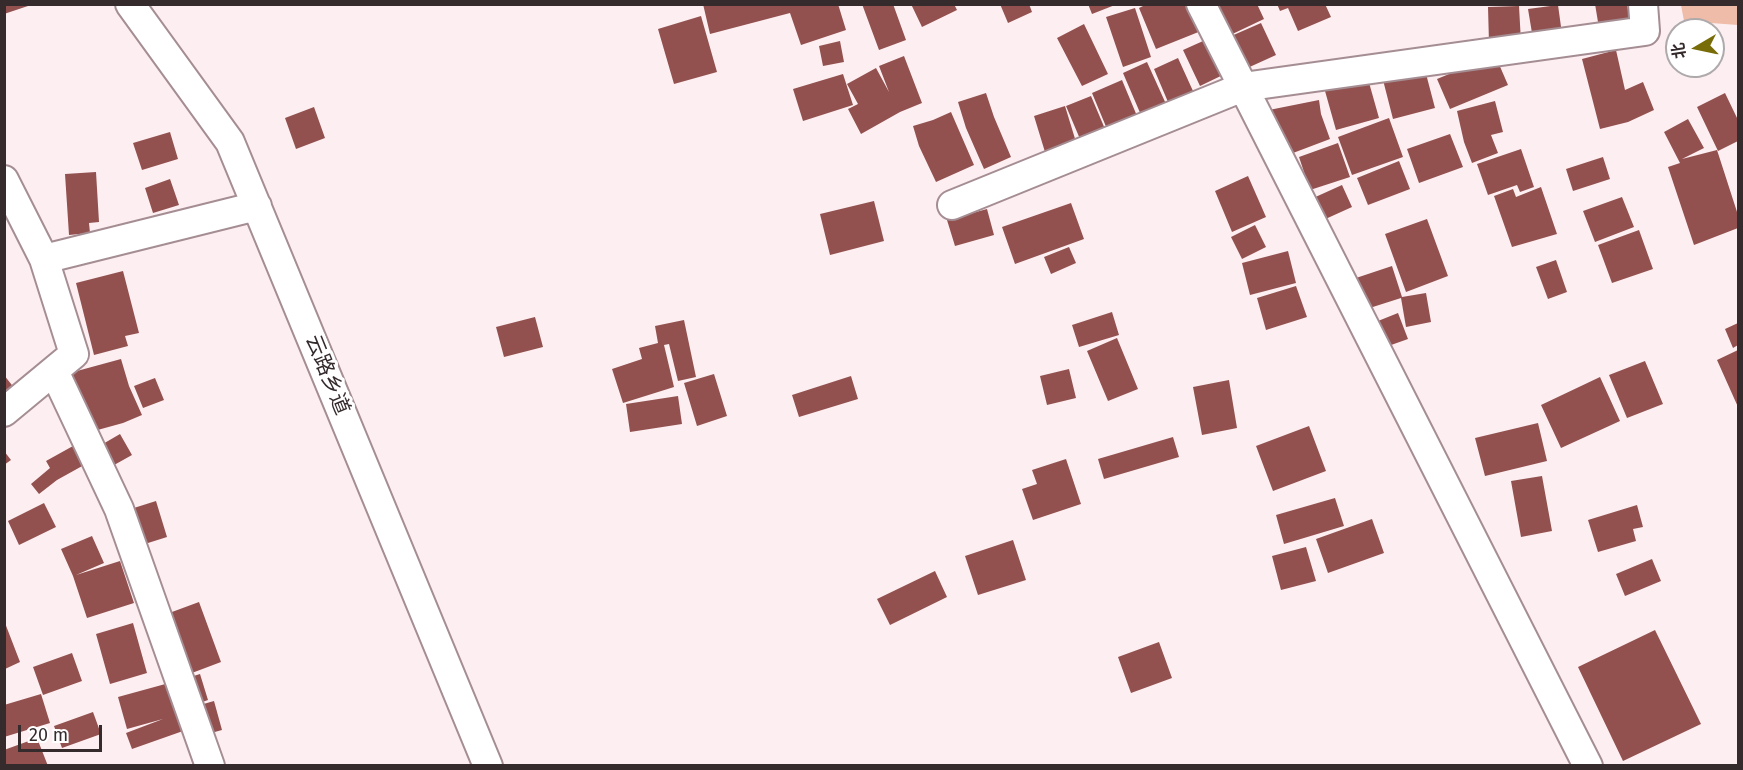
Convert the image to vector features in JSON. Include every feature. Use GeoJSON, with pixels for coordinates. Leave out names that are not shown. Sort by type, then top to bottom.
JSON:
{"type":"FeatureCollection","features":[{"type":"Feature","properties":{"kind":"street","name":"云路乡道"},"geometry":{"type":"LineString","coordinates":[[130,4],[230,142],[488,765]]}},
{"type":"Feature","properties":{"kind":"street"},"geometry":{"type":"LineString","coordinates":[[1201,4],[1588,765]]}},
{"type":"Feature","properties":{"kind":"street"},"geometry":{"type":"LineString","coordinates":[[952,205],[1243,87],[1645,31],[1643,4]]}},
{"type":"Feature","properties":{"kind":"street"},"geometry":{"type":"LineString","coordinates":[[4,180],[44,259],[74,354],[4,412]]}},
{"type":"Feature","properties":{"kind":"street"},"geometry":{"type":"LineString","coordinates":[[44,259],[257,206]]}},
{"type":"Feature","properties":{"kind":"street"},"geometry":{"type":"LineString","coordinates":[[54,370],[119,509],[210,765]]}},
{"type":"Feature","properties":{"kind":"shaded area"},"geometry":{"type":"Polygon","coordinates":[[[1681,5],[1738,5],[1738,25],[1725,24],[1725,18],[1683,18],[1681,5]]]}},
{"type":"Feature","properties":{"kind":"building"},"geometry":{"type":"Polygon","coordinates":[[[4,4],[31,4],[31,5],[4,14],[4,4]]]}},
{"type":"Feature","properties":{"kind":"building"},"geometry":{"type":"Polygon","coordinates":[[[703,4],[813,4],[814,6],[838,4],[846,30],[801,45],[790,13],[710,34],[703,4]]]}},
{"type":"Feature","properties":{"kind":"building"},"geometry":{"type":"Polygon","coordinates":[[[862,4],[893,4],[906,40],[879,50],[862,4]]]}},
{"type":"Feature","properties":{"kind":"building"},"geometry":{"type":"Polygon","coordinates":[[[911,4],[954,4],[957,10],[922,27],[911,4]]]}},
{"type":"Feature","properties":{"kind":"building"},"geometry":{"type":"Polygon","coordinates":[[[1000,4],[1029,4],[1032,12],[1008,23],[1000,4]]]}},
{"type":"Feature","properties":{"kind":"building"},"geometry":{"type":"Polygon","coordinates":[[[1088,4],[1115,4],[1115,5],[1092,14],[1088,4]]]}},
{"type":"Feature","properties":{"kind":"building"},"geometry":{"type":"Polygon","coordinates":[[[1147,4],[1190,4],[1201,31],[1156,49],[1139,8],[1147,4]]]}},
{"type":"Feature","properties":{"kind":"building"},"geometry":{"type":"Polygon","coordinates":[[[1203,4],[1257,4],[1264,19],[1224,38],[1214,16],[1222,12],[1209,17],[1203,4]]]}},
{"type":"Feature","properties":{"kind":"building"},"geometry":{"type":"Polygon","coordinates":[[[1277,4],[1325,4],[1331,17],[1298,31],[1288,8],[1280,11],[1277,4]]]}},
{"type":"Feature","properties":{"kind":"building"},"geometry":{"type":"Polygon","coordinates":[[[1595,4],[1627,4],[1630,22],[1599,28],[1595,4]]]}},
{"type":"Feature","properties":{"kind":"building"},"geometry":{"type":"Polygon","coordinates":[[[1558,5],[1562,34],[1533,39],[1528,9],[1558,5]]]}},
{"type":"Feature","properties":{"kind":"building"},"geometry":{"type":"Polygon","coordinates":[[[1519,6],[1521,42],[1489,43],[1488,7],[1519,6]]]}},
{"type":"Feature","properties":{"kind":"building"},"geometry":{"type":"Polygon","coordinates":[[[1135,8],[1151,57],[1123,67],[1106,17],[1135,8]]]}},
{"type":"Feature","properties":{"kind":"building"},"geometry":{"type":"Polygon","coordinates":[[[701,16],[717,72],[674,84],[658,29],[701,16]]]}},
{"type":"Feature","properties":{"kind":"building"},"geometry":{"type":"Polygon","coordinates":[[[1261,23],[1276,55],[1243,70],[1229,37],[1261,23]]]}},
{"type":"Feature","properties":{"kind":"building"},"geometry":{"type":"Polygon","coordinates":[[[1084,24],[1108,74],[1082,86],[1057,38],[1084,24]]]}},
{"type":"Feature","properties":{"kind":"building"},"geometry":{"type":"Polygon","coordinates":[[[1212,37],[1229,72],[1200,86],[1183,50],[1212,37]]]}},
{"type":"Feature","properties":{"kind":"building"},"geometry":{"type":"Polygon","coordinates":[[[840,41],[844,62],[823,66],[819,46],[840,41]]]}},
{"type":"Feature","properties":{"kind":"building"},"geometry":{"type":"Polygon","coordinates":[[[1616,50],[1625,90],[1643,82],[1654,110],[1628,122],[1600,129],[1582,59],[1616,50]]]}},
{"type":"Feature","properties":{"kind":"building"},"geometry":{"type":"Polygon","coordinates":[[[1495,55],[1508,85],[1450,109],[1437,79],[1495,55]]]}},
{"type":"Feature","properties":{"kind":"building"},"geometry":{"type":"Polygon","coordinates":[[[904,56],[922,103],[900,112],[861,134],[848,109],[858,104],[847,84],[876,68],[889,92],[879,66],[904,56]]]}},
{"type":"Feature","properties":{"kind":"building"},"geometry":{"type":"Polygon","coordinates":[[[1178,58],[1193,91],[1168,102],[1154,69],[1178,58]]]}},
{"type":"Feature","properties":{"kind":"building"},"geometry":{"type":"Polygon","coordinates":[[[1147,62],[1166,104],[1141,115],[1123,73],[1147,62]]]}},
{"type":"Feature","properties":{"kind":"building"},"geometry":{"type":"Polygon","coordinates":[[[1425,70],[1435,108],[1393,119],[1383,80],[1425,70]]]}},
{"type":"Feature","properties":{"kind":"building"},"geometry":{"type":"Polygon","coordinates":[[[843,74],[853,105],[803,121],[793,89],[843,74]]]}},
{"type":"Feature","properties":{"kind":"building"},"geometry":{"type":"Polygon","coordinates":[[[1368,79],[1379,118],[1336,130],[1325,91],[1368,79]]]}},
{"type":"Feature","properties":{"kind":"building"},"geometry":{"type":"Polygon","coordinates":[[[1122,80],[1137,116],[1107,129],[1092,93],[1122,80]]]}},
{"type":"Feature","properties":{"kind":"building"},"geometry":{"type":"Polygon","coordinates":[[[986,93],[1011,157],[984,169],[966,128],[958,102],[986,93]]]}},
{"type":"Feature","properties":{"kind":"building"},"geometry":{"type":"Polygon","coordinates":[[[1725,93],[1738,120],[1738,141],[1718,151],[1697,107],[1725,93]]]}},
{"type":"Feature","properties":{"kind":"building"},"geometry":{"type":"Polygon","coordinates":[[[1091,96],[1105,129],[1080,139],[1066,106],[1091,96]]]}},
{"type":"Feature","properties":{"kind":"building"},"geometry":{"type":"Polygon","coordinates":[[[1319,100],[1321,114],[1330,139],[1293,153],[1289,143],[1279,146],[1269,110],[1319,100]]]}},
{"type":"Feature","properties":{"kind":"building"},"geometry":{"type":"Polygon","coordinates":[[[1495,101],[1503,132],[1491,135],[1498,153],[1472,163],[1464,142],[1457,111],[1495,101]]]}},
{"type":"Feature","properties":{"kind":"building"},"geometry":{"type":"Polygon","coordinates":[[[1065,106],[1076,142],[1045,152],[1034,116],[1065,106]]]}},
{"type":"Feature","properties":{"kind":"building"},"geometry":{"type":"Polygon","coordinates":[[[314,107],[325,138],[296,149],[285,118],[314,107]]]}},
{"type":"Feature","properties":{"kind":"building"},"geometry":{"type":"Polygon","coordinates":[[[951,112],[974,165],[936,182],[919,146],[913,126],[951,112]]]}},
{"type":"Feature","properties":{"kind":"building"},"geometry":{"type":"Polygon","coordinates":[[[1389,118],[1403,157],[1352,175],[1338,137],[1389,118]]]}},
{"type":"Feature","properties":{"kind":"building"},"geometry":{"type":"Polygon","coordinates":[[[1688,119],[1704,148],[1682,159],[1717,150],[1738,215],[1738,228],[1694,245],[1668,167],[1680,163],[1664,132],[1688,119]]]}},
{"type":"Feature","properties":{"kind":"building"},"geometry":{"type":"Polygon","coordinates":[[[170,132],[178,159],[142,170],[133,143],[170,132]]]}},
{"type":"Feature","properties":{"kind":"building"},"geometry":{"type":"Polygon","coordinates":[[[1450,134],[1463,167],[1419,183],[1407,149],[1450,134]]]}},
{"type":"Feature","properties":{"kind":"building"},"geometry":{"type":"Polygon","coordinates":[[[1338,143],[1350,177],[1310,190],[1299,157],[1338,143]]]}},
{"type":"Feature","properties":{"kind":"building"},"geometry":{"type":"Polygon","coordinates":[[[1521,149],[1534,187],[1520,192],[1517,185],[1488,195],[1477,164],[1521,149]]]}},
{"type":"Feature","properties":{"kind":"building"},"geometry":{"type":"Polygon","coordinates":[[[1603,157],[1610,179],[1573,191],[1566,169],[1603,157]]]}},
{"type":"Feature","properties":{"kind":"building"},"geometry":{"type":"Polygon","coordinates":[[[1399,161],[1410,189],[1368,205],[1357,178],[1399,161]]]}},
{"type":"Feature","properties":{"kind":"building"},"geometry":{"type":"Polygon","coordinates":[[[96,172],[99,222],[89,223],[90,233],[69,235],[65,174],[96,172]]]}},
{"type":"Feature","properties":{"kind":"building"},"geometry":{"type":"Polygon","coordinates":[[[1248,176],[1266,217],[1232,232],[1215,191],[1248,176]]]}},
{"type":"Feature","properties":{"kind":"building"},"geometry":{"type":"Polygon","coordinates":[[[170,179],[179,205],[153,213],[145,188],[170,179]]]}},
{"type":"Feature","properties":{"kind":"building"},"geometry":{"type":"Polygon","coordinates":[[[1342,185],[1352,207],[1310,226],[1300,204],[1342,185]]]}},
{"type":"Feature","properties":{"kind":"building"},"geometry":{"type":"Polygon","coordinates":[[[1541,187],[1557,234],[1512,247],[1494,196],[1513,189],[1516,197],[1541,187]]]}},
{"type":"Feature","properties":{"kind":"building"},"geometry":{"type":"Polygon","coordinates":[[[1622,197],[1634,227],[1595,242],[1583,211],[1622,197]]]}},
{"type":"Feature","properties":{"kind":"building"},"geometry":{"type":"Polygon","coordinates":[[[874,201],[884,241],[830,255],[820,214],[874,201]]]}},
{"type":"Feature","properties":{"kind":"building"},"geometry":{"type":"Polygon","coordinates":[[[1071,203],[1084,239],[1015,264],[1002,227],[1071,203]]]}},
{"type":"Feature","properties":{"kind":"building"},"geometry":{"type":"Polygon","coordinates":[[[987,209],[994,235],[955,246],[947,220],[987,209]]]}},
{"type":"Feature","properties":{"kind":"building"},"geometry":{"type":"Polygon","coordinates":[[[1427,219],[1448,276],[1406,292],[1385,234],[1427,219]]]}},
{"type":"Feature","properties":{"kind":"building"},"geometry":{"type":"Polygon","coordinates":[[[1255,225],[1266,247],[1242,259],[1231,237],[1255,225]]]}},
{"type":"Feature","properties":{"kind":"building"},"geometry":{"type":"Polygon","coordinates":[[[1639,230],[1653,269],[1612,283],[1598,245],[1639,230]]]}},
{"type":"Feature","properties":{"kind":"building"},"geometry":{"type":"Polygon","coordinates":[[[1069,247],[1076,263],[1051,274],[1044,257],[1069,247]]]}},
{"type":"Feature","properties":{"kind":"building"},"geometry":{"type":"Polygon","coordinates":[[[1288,251],[1296,283],[1250,295],[1242,263],[1288,251]]]}},
{"type":"Feature","properties":{"kind":"building"},"geometry":{"type":"Polygon","coordinates":[[[1556,260],[1567,292],[1548,299],[1536,267],[1556,260]]]}},
{"type":"Feature","properties":{"kind":"building"},"geometry":{"type":"Polygon","coordinates":[[[1392,266],[1402,297],[1426,293],[1431,322],[1406,327],[1401,298],[1354,313],[1344,282],[1392,266]]]}},
{"type":"Feature","properties":{"kind":"building"},"geometry":{"type":"Polygon","coordinates":[[[123,271],[139,333],[125,336],[128,346],[94,355],[76,283],[123,271]]]}},
{"type":"Feature","properties":{"kind":"building"},"geometry":{"type":"Polygon","coordinates":[[[1296,286],[1307,317],[1266,330],[1257,298],[1296,286]]]}},
{"type":"Feature","properties":{"kind":"building"},"geometry":{"type":"Polygon","coordinates":[[[1112,312],[1119,335],[1079,347],[1072,325],[1112,312]]]}},
{"type":"Feature","properties":{"kind":"building"},"geometry":{"type":"Polygon","coordinates":[[[1398,313],[1408,339],[1377,350],[1368,325],[1398,313]]]}},
{"type":"Feature","properties":{"kind":"building"},"geometry":{"type":"Polygon","coordinates":[[[535,317],[543,347],[504,357],[496,327],[535,317]]]}},
{"type":"Feature","properties":{"kind":"building"},"geometry":{"type":"Polygon","coordinates":[[[684,320],[696,377],[678,381],[669,344],[664,345],[674,387],[623,403],[612,369],[642,359],[639,348],[658,343],[655,326],[684,320]]]}},
{"type":"Feature","properties":{"kind":"building"},"geometry":{"type":"Polygon","coordinates":[[[1738,323],[1738,345],[1733,348],[1725,329],[1738,323]]]}},
{"type":"Feature","properties":{"kind":"building"},"geometry":{"type":"Polygon","coordinates":[[[1117,338],[1138,389],[1108,401],[1087,351],[1117,338]]]}},
{"type":"Feature","properties":{"kind":"building"},"geometry":{"type":"Polygon","coordinates":[[[1738,350],[1738,407],[1717,360],[1738,350]]]}},
{"type":"Feature","properties":{"kind":"building"},"geometry":{"type":"Polygon","coordinates":[[[121,359],[129,386],[142,415],[83,434],[66,374],[121,359]]]}},
{"type":"Feature","properties":{"kind":"building"},"geometry":{"type":"Polygon","coordinates":[[[1645,361],[1663,404],[1627,418],[1609,375],[1645,361]]]}},
{"type":"Feature","properties":{"kind":"building"},"geometry":{"type":"Polygon","coordinates":[[[1069,369],[1076,398],[1047,405],[1040,376],[1069,369]]]}},
{"type":"Feature","properties":{"kind":"building"},"geometry":{"type":"Polygon","coordinates":[[[714,374],[727,416],[697,426],[684,383],[714,374]]]}},
{"type":"Feature","properties":{"kind":"building"},"geometry":{"type":"Polygon","coordinates":[[[4,375],[15,389],[4,397],[4,375]]]}},
{"type":"Feature","properties":{"kind":"building"},"geometry":{"type":"Polygon","coordinates":[[[851,376],[858,399],[799,417],[792,395],[851,376]]]}},
{"type":"Feature","properties":{"kind":"building"},"geometry":{"type":"Polygon","coordinates":[[[1600,377],[1620,421],[1561,448],[1541,405],[1600,377]]]}},
{"type":"Feature","properties":{"kind":"building"},"geometry":{"type":"Polygon","coordinates":[[[155,378],[164,400],[143,408],[134,386],[155,378]]]}},
{"type":"Feature","properties":{"kind":"building"},"geometry":{"type":"Polygon","coordinates":[[[1229,380],[1237,428],[1202,435],[1193,387],[1229,380]]]}},
{"type":"Feature","properties":{"kind":"building"},"geometry":{"type":"Polygon","coordinates":[[[678,396],[682,424],[630,432],[626,404],[678,396]]]}},
{"type":"Feature","properties":{"kind":"building"},"geometry":{"type":"Polygon","coordinates":[[[1538,423],[1547,461],[1485,476],[1475,438],[1538,423]]]}},
{"type":"Feature","properties":{"kind":"building"},"geometry":{"type":"Polygon","coordinates":[[[1309,426],[1326,471],[1273,491],[1256,446],[1309,426]]]}},
{"type":"Feature","properties":{"kind":"building"},"geometry":{"type":"Polygon","coordinates":[[[120,434],[132,455],[107,469],[96,448],[120,434]]]}},
{"type":"Feature","properties":{"kind":"building"},"geometry":{"type":"Polygon","coordinates":[[[1173,437],[1179,457],[1104,479],[1098,459],[1173,437]]]}},
{"type":"Feature","properties":{"kind":"building"},"geometry":{"type":"Polygon","coordinates":[[[73,446],[84,465],[57,480],[39,494],[31,484],[50,468],[46,461],[73,446]]]}},
{"type":"Feature","properties":{"kind":"building"},"geometry":{"type":"Polygon","coordinates":[[[4,451],[11,460],[4,465],[4,451]]]}},
{"type":"Feature","properties":{"kind":"building"},"geometry":{"type":"Polygon","coordinates":[[[1066,459],[1081,504],[1033,520],[1022,489],[1037,484],[1032,470],[1066,459]]]}},
{"type":"Feature","properties":{"kind":"building"},"geometry":{"type":"Polygon","coordinates":[[[1542,476],[1552,531],[1521,537],[1511,481],[1542,476]]]}},
{"type":"Feature","properties":{"kind":"building"},"geometry":{"type":"Polygon","coordinates":[[[1335,498],[1344,526],[1284,544],[1276,515],[1335,498]]]}},
{"type":"Feature","properties":{"kind":"building"},"geometry":{"type":"Polygon","coordinates":[[[156,501],[167,537],[129,549],[118,513],[156,501]]]}},
{"type":"Feature","properties":{"kind":"building"},"geometry":{"type":"Polygon","coordinates":[[[44,503],[56,527],[19,545],[8,521],[44,503]]]}},
{"type":"Feature","properties":{"kind":"building"},"geometry":{"type":"Polygon","coordinates":[[[1637,505],[1643,527],[1633,529],[1636,541],[1598,552],[1588,520],[1637,505]]]}},
{"type":"Feature","properties":{"kind":"building"},"geometry":{"type":"Polygon","coordinates":[[[1372,519],[1384,553],[1328,573],[1316,539],[1372,519]]]}},
{"type":"Feature","properties":{"kind":"building"},"geometry":{"type":"Polygon","coordinates":[[[92,536],[104,563],[76,575],[120,561],[134,603],[87,618],[61,549],[92,536]]]}},
{"type":"Feature","properties":{"kind":"building"},"geometry":{"type":"Polygon","coordinates":[[[1013,540],[1026,580],[978,595],[965,556],[1013,540]]]}},
{"type":"Feature","properties":{"kind":"building"},"geometry":{"type":"Polygon","coordinates":[[[1306,547],[1316,581],[1281,590],[1272,556],[1306,547]]]}},
{"type":"Feature","properties":{"kind":"building"},"geometry":{"type":"Polygon","coordinates":[[[1652,559],[1661,581],[1625,596],[1616,574],[1652,559]]]}},
{"type":"Feature","properties":{"kind":"building"},"geometry":{"type":"Polygon","coordinates":[[[935,571],[947,597],[890,625],[877,599],[935,571]]]}},
{"type":"Feature","properties":{"kind":"building"},"geometry":{"type":"Polygon","coordinates":[[[199,602],[221,662],[176,679],[153,619],[199,602]]]}},
{"type":"Feature","properties":{"kind":"building"},"geometry":{"type":"Polygon","coordinates":[[[5,623],[20,662],[5,669],[5,623]]]}},
{"type":"Feature","properties":{"kind":"building"},"geometry":{"type":"Polygon","coordinates":[[[133,623],[147,673],[110,684],[96,634],[133,623]]]}},
{"type":"Feature","properties":{"kind":"building"},"geometry":{"type":"Polygon","coordinates":[[[1655,630],[1701,724],[1623,761],[1578,667],[1655,630]]]}},
{"type":"Feature","properties":{"kind":"building"},"geometry":{"type":"Polygon","coordinates":[[[1159,642],[1172,678],[1131,693],[1118,657],[1159,642]]]}},
{"type":"Feature","properties":{"kind":"building"},"geometry":{"type":"Polygon","coordinates":[[[72,653],[82,681],[43,695],[33,667],[72,653]]]}},
{"type":"Feature","properties":{"kind":"building"},"geometry":{"type":"Polygon","coordinates":[[[200,674],[208,700],[180,710],[171,683],[200,674]]]}},
{"type":"Feature","properties":{"kind":"building"},"geometry":{"type":"Polygon","coordinates":[[[169,683],[183,731],[132,749],[126,733],[163,719],[127,729],[118,697],[169,683]]]}},
{"type":"Feature","properties":{"kind":"building"},"geometry":{"type":"Polygon","coordinates":[[[41,694],[50,723],[4,737],[4,705],[41,694]]]}},
{"type":"Feature","properties":{"kind":"building"},"geometry":{"type":"Polygon","coordinates":[[[214,701],[222,730],[193,738],[186,709],[214,701]]]}},
{"type":"Feature","properties":{"kind":"building"},"geometry":{"type":"Polygon","coordinates":[[[93,712],[101,734],[62,748],[54,726],[93,712]]]}},
{"type":"Feature","properties":{"kind":"building"},"geometry":{"type":"Polygon","coordinates":[[[37,738],[48,766],[4,766],[4,750],[37,738]]]}}]}
